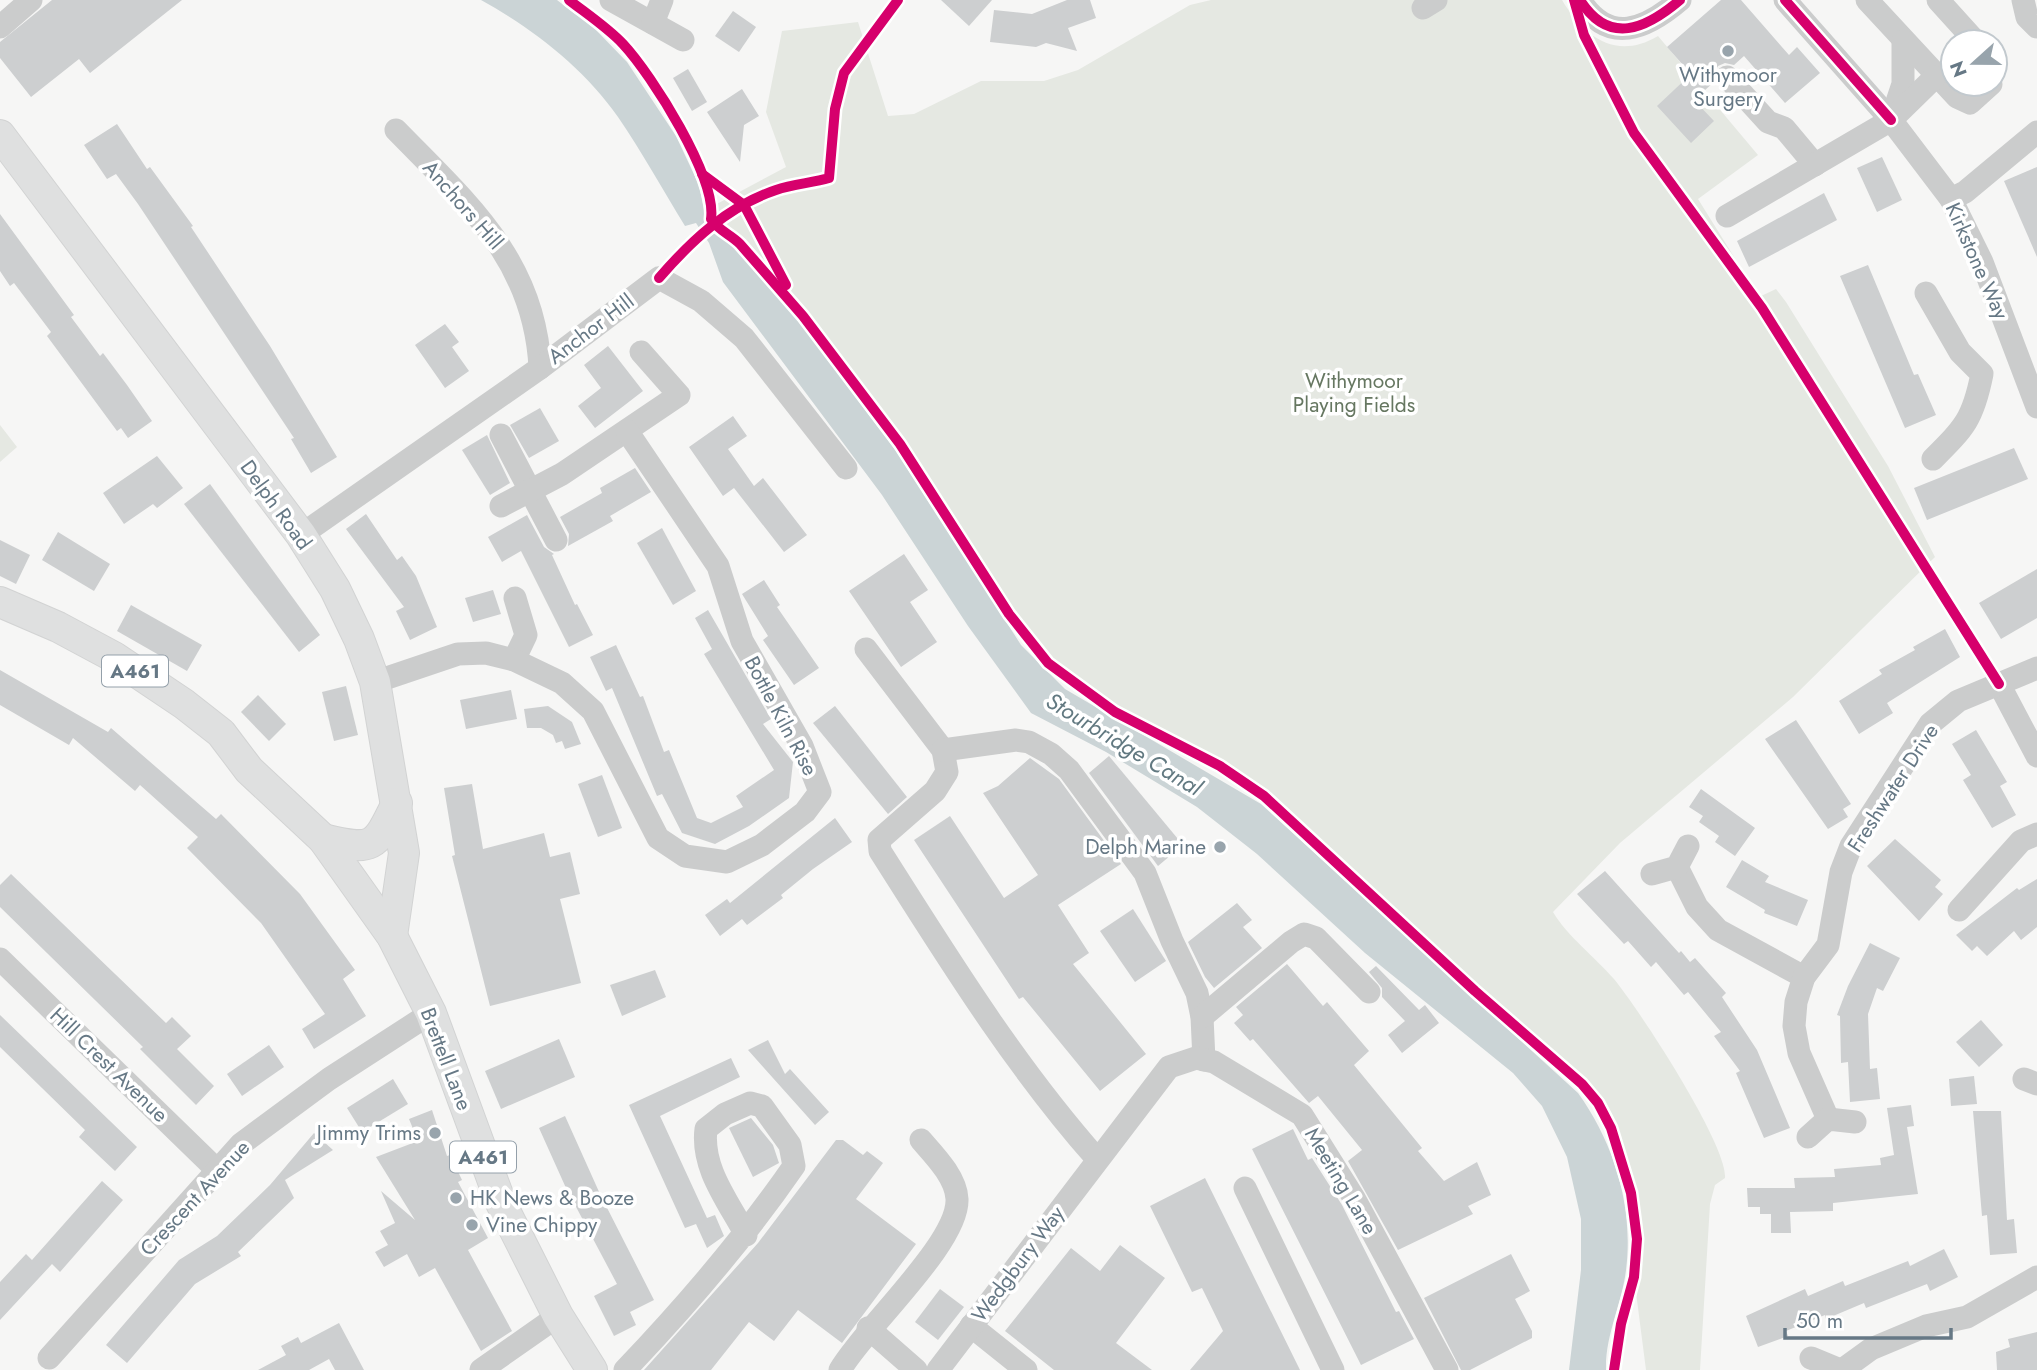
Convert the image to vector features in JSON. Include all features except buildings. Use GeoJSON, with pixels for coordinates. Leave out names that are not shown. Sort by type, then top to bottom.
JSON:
{"type":"FeatureCollection","features":[{"type":"Feature","properties":{"kind":"main road","name":"Delph Road"},"geometry":{"type":"LineString","coordinates":[[0,135],[301,535],[335,589],[359,639],[375,682],[398,812],[404,853],[392,936]]}},
{"type":"Feature","properties":{"kind":"main road","name":"A461"},"geometry":{"type":"LineString","coordinates":[[0,602],[58,627],[114,657],[184,704],[221,733],[249,770]]}},
{"type":"Feature","properties":{"kind":"main road","name":"A461"},"geometry":{"type":"LineString","coordinates":[[0,624],[95,668],[249,770],[323,839],[392,936]]}},
{"type":"Feature","properties":{"kind":"main road"},"geometry":{"type":"LineString","coordinates":[[323,839],[359,848],[381,838],[398,812]]}},
{"type":"Feature","properties":{"kind":"main road"},"geometry":{"type":"LineString","coordinates":[[361,892],[379,874],[398,812]]}},
{"type":"Feature","properties":{"kind":"main road","name":"Brettell Lane"},"geometry":{"type":"LineString","coordinates":[[392,936],[431,1013],[501,1203],[558,1316],[592,1370]]}},
{"type":"Feature","properties":{"kind":"street"},"geometry":{"type":"LineString","coordinates":[[0,27],[31,0]]}},
{"type":"Feature","properties":{"kind":"street"},"geometry":{"type":"LineString","coordinates":[[611,0],[683,40]]}},
{"type":"Feature","properties":{"kind":"street"},"geometry":{"type":"LineString","coordinates":[[653,23],[662,0]]}},
{"type":"Feature","properties":{"kind":"street"},"geometry":{"type":"LineString","coordinates":[[1580,0],[1601,22],[1622,29],[1645,26],[1680,0]]}},
{"type":"Feature","properties":{"kind":"street","name":"Kirkstone Way"},"geometry":{"type":"LineString","coordinates":[[1785,0],[1891,120],[1951,199],[1982,262],[2035,398]]}},
{"type":"Feature","properties":{"kind":"street"},"geometry":{"type":"LineString","coordinates":[[1867,0],[1939,81]]}},
{"type":"Feature","properties":{"kind":"street"},"geometry":{"type":"LineString","coordinates":[[1938,0],[1963,28]]}},
{"type":"Feature","properties":{"kind":"street"},"geometry":{"type":"LineString","coordinates":[[2023,0],[2027,17],[2037,27]]}},
{"type":"Feature","properties":{"kind":"street"},"geometry":{"type":"LineString","coordinates":[[1891,120],[1903,84],[1903,41]]}},
{"type":"Feature","properties":{"kind":"street"},"geometry":{"type":"LineString","coordinates":[[1727,77],[1768,122],[1784,128],[1815,164]]}},
{"type":"Feature","properties":{"kind":"street"},"geometry":{"type":"LineString","coordinates":[[1727,216],[1891,120],[1935,77]]}},
{"type":"Feature","properties":{"kind":"street"},"geometry":{"type":"LineString","coordinates":[[1959,98],[1970,103],[1976,98]]}},
{"type":"Feature","properties":{"kind":"street","name":"Anchors Hill"},"geometry":{"type":"LineString","coordinates":[[396,130],[473,210],[507,257],[529,299],[538,332],[540,368]]}},
{"type":"Feature","properties":{"kind":"street"},"geometry":{"type":"LineString","coordinates":[[1951,199],[1965,192],[2037,132]]}},
{"type":"Feature","properties":{"kind":"street","name":"Anchor Hill"},"geometry":{"type":"LineString","coordinates":[[301,535],[540,368],[659,278],[701,300],[744,338],[846,468]]}},
{"type":"Feature","properties":{"kind":"street"},"geometry":{"type":"LineString","coordinates":[[1926,293],[1960,352],[1982,374]]}},
{"type":"Feature","properties":{"kind":"street"},"geometry":{"type":"LineString","coordinates":[[501,506],[562,474],[679,395],[641,352]]}},
{"type":"Feature","properties":{"kind":"street"},"geometry":{"type":"LineString","coordinates":[[1982,374],[2020,363]]}},
{"type":"Feature","properties":{"kind":"street"},"geometry":{"type":"LineString","coordinates":[[1933,460],[1964,429],[1975,408],[1982,374]]}},
{"type":"Feature","properties":{"kind":"street","name":"Bottle Kiln Rise"},"geometry":{"type":"LineString","coordinates":[[375,682],[458,654],[486,653],[514,660],[562,683],[593,711],[658,838],[685,856],[727,862],[762,845],[805,812],[820,792],[802,746],[742,641],[718,566],[627,431]]}},
{"type":"Feature","properties":{"kind":"street"},"geometry":{"type":"LineString","coordinates":[[501,435],[555,540]]}},
{"type":"Feature","properties":{"kind":"street"},"geometry":{"type":"LineString","coordinates":[[514,660],[526,635],[515,598]]}},
{"type":"Feature","properties":{"kind":"street"},"geometry":{"type":"LineString","coordinates":[[866,649],[943,750],[947,772],[935,791],[879,840],[880,851],[979,1008],[1042,1094],[1097,1159],[1138,1111],[1169,1067],[1196,1058],[1204,1060],[1202,1017],[1197,993],[1139,862],[1069,770],[1051,754],[1029,742],[1016,740],[943,750]]}},
{"type":"Feature","properties":{"kind":"street","name":"Freshwater Drive"},"geometry":{"type":"LineString","coordinates":[[1828,1119],[1799,1053],[1794,1026],[1796,1002],[1804,977],[1828,945],[1841,872],[1851,846],[1930,724],[1958,701],[2037,668]]}},
{"type":"Feature","properties":{"kind":"street"},"geometry":{"type":"LineString","coordinates":[[1999,684],[2037,756]]}},
{"type":"Feature","properties":{"kind":"street"},"geometry":{"type":"LineString","coordinates":[[1959,910],[2029,837]]}},
{"type":"Feature","properties":{"kind":"street"},"geometry":{"type":"LineString","coordinates":[[1652,874],[1677,867],[1688,846]]}},
{"type":"Feature","properties":{"kind":"street"},"geometry":{"type":"LineString","coordinates":[[1677,867],[1697,907],[1718,930],[1804,977]]}},
{"type":"Feature","properties":{"kind":"street"},"geometry":{"type":"LineString","coordinates":[[1202,1017],[1304,934],[1317,938],[1369,992]]}},
{"type":"Feature","properties":{"kind":"street","name":"Hill Crest Avenue"},"geometry":{"type":"LineString","coordinates":[[0,959],[218,1171]]}},
{"type":"Feature","properties":{"kind":"street","name":"Crescent Avenue"},"geometry":{"type":"LineString","coordinates":[[49,1358],[241,1144],[318,1087],[431,1013]]}},
{"type":"Feature","properties":{"kind":"street","name":"Meeting Lane"},"geometry":{"type":"LineString","coordinates":[[1204,1060],[1214,1062],[1302,1115],[1354,1198],[1447,1370]]}},
{"type":"Feature","properties":{"kind":"street"},"geometry":{"type":"LineString","coordinates":[[625,1370],[746,1235],[794,1166],[790,1145],[762,1106],[750,1103],[725,1114],[706,1129],[704,1148],[709,1166],[746,1235]]}},
{"type":"Feature","properties":{"kind":"street"},"geometry":{"type":"LineString","coordinates":[[1808,1138],[1828,1119],[1855,1122]]}},
{"type":"Feature","properties":{"kind":"street"},"geometry":{"type":"LineString","coordinates":[[840,1370],[868,1328],[935,1253],[955,1210],[957,1197],[953,1184],[921,1140]]}},
{"type":"Feature","properties":{"kind":"street","name":"Wedgbury Way"},"geometry":{"type":"LineString","coordinates":[[938,1370],[1097,1159]]}},
{"type":"Feature","properties":{"kind":"street"},"geometry":{"type":"LineString","coordinates":[[1245,1188],[1333,1370]]}},
{"type":"Feature","properties":{"kind":"street"},"geometry":{"type":"LineString","coordinates":[[1811,1358],[1841,1370],[1871,1349],[1926,1326],[1967,1317],[2037,1277]]}},
{"type":"Feature","properties":{"kind":"street"},"geometry":{"type":"LineString","coordinates":[[481,1370],[558,1316]]}},
{"type":"Feature","properties":{"kind":"street"},"geometry":{"type":"LineString","coordinates":[[971,1326],[1026,1370]]}},
{"type":"Feature","properties":{"kind":"street"},"geometry":{"type":"LineString","coordinates":[[868,1328],[916,1370]]}},
{"type":"Feature","properties":{"kind":"green space","name":"Withymoor Playing Fields"},"geometry":{"type":"Polygon","coordinates":[[[1211,0],[1562,0],[1580,25],[1602,41],[1628,46],[1658,36],[1758,155],[1698,199],[1759,297],[1776,289],[1786,302],[1888,466],[1935,557],[1793,697],[1620,843],[1553,912],[1573,938],[1614,979],[1642,1018],[1698,1108],[1722,1161],[1725,1178],[1715,1185],[1710,1204],[1700,1370],[1646,1370],[1634,1277],[1637,1239],[1631,1193],[1611,1128],[1598,1103],[1582,1084],[1475,991],[1264,796],[1220,766],[1115,712],[1048,663],[1009,614],[900,444],[803,316],[740,245],[711,219],[713,206],[786,167],[766,112],[782,31],[858,22],[888,116],[914,114],[981,81],[1044,81],[1078,70],[1190,5],[1211,0]]]}},
{"type":"Feature","properties":{"kind":"green space"},"geometry":{"type":"Polygon","coordinates":[[[0,425],[17,447],[0,462],[0,425]]]}},
{"type":"Feature","properties":{"kind":"water","name":"Stourbridge Canal"},"geometry":{"type":"Polygon","coordinates":[[[481,0],[557,0],[596,30],[627,62],[676,136],[699,185],[705,215],[718,235],[738,247],[793,314],[896,451],[1021,645],[1065,689],[1261,804],[1578,1093],[1591,1112],[1611,1154],[1624,1199],[1627,1223],[1626,1270],[1608,1344],[1606,1370],[1569,1370],[1581,1270],[1581,1219],[1567,1157],[1542,1106],[1513,1073],[1365,953],[1257,854],[1197,807],[1106,752],[1031,713],[968,626],[882,495],[723,282],[709,243],[696,223],[685,226],[618,117],[589,82],[556,51],[519,23],[481,0]]]}},
{"type":"Feature","properties":{"kind":"cycle path"},"geometry":{"type":"LineString","coordinates":[[569,0],[617,38],[650,79],[680,128],[704,179],[710,201],[711,219],[740,244],[803,316],[900,444],[1009,614],[1048,663],[1115,712],[1220,766],[1264,796],[1475,991],[1582,1084],[1598,1103],[1611,1128],[1631,1193],[1637,1239],[1634,1277],[1621,1324],[1614,1370]]}},
{"type":"Feature","properties":{"kind":"cycle path"},"geometry":{"type":"LineString","coordinates":[[659,278],[697,238],[742,205],[782,188],[829,178],[835,109],[844,73],[898,0]]}},
{"type":"Feature","properties":{"kind":"cycle path"},"geometry":{"type":"LineString","coordinates":[[1574,0],[1584,35],[1634,133],[1762,308],[1999,684]]}},
{"type":"Feature","properties":{"kind":"cycle path"},"geometry":{"type":"LineString","coordinates":[[1580,0],[1591,14],[1615,28],[1641,25],[1680,0]]}},
{"type":"Feature","properties":{"kind":"cycle path"},"geometry":{"type":"LineString","coordinates":[[1785,0],[1891,120]]}},
{"type":"Feature","properties":{"kind":"cycle path"},"geometry":{"type":"LineString","coordinates":[[702,174],[744,205],[786,285]]}},
{"type":"Feature","properties":{"kind":"place","name":"Withymoor Surgery"},"geometry":{"type":"Point","coordinates":[1728,51]}},
{"type":"Feature","properties":{"kind":"place","name":"Delph Marine"},"geometry":{"type":"Point","coordinates":[1220,847]}},
{"type":"Feature","properties":{"kind":"place","name":"Jimmy Trims"},"geometry":{"type":"Point","coordinates":[435,1133]}},
{"type":"Feature","properties":{"kind":"place","name":"HK News & Booze"},"geometry":{"type":"Point","coordinates":[456,1198]}},
{"type":"Feature","properties":{"kind":"place","name":"Vine Chippy"},"geometry":{"type":"Point","coordinates":[472,1225]}}]}
